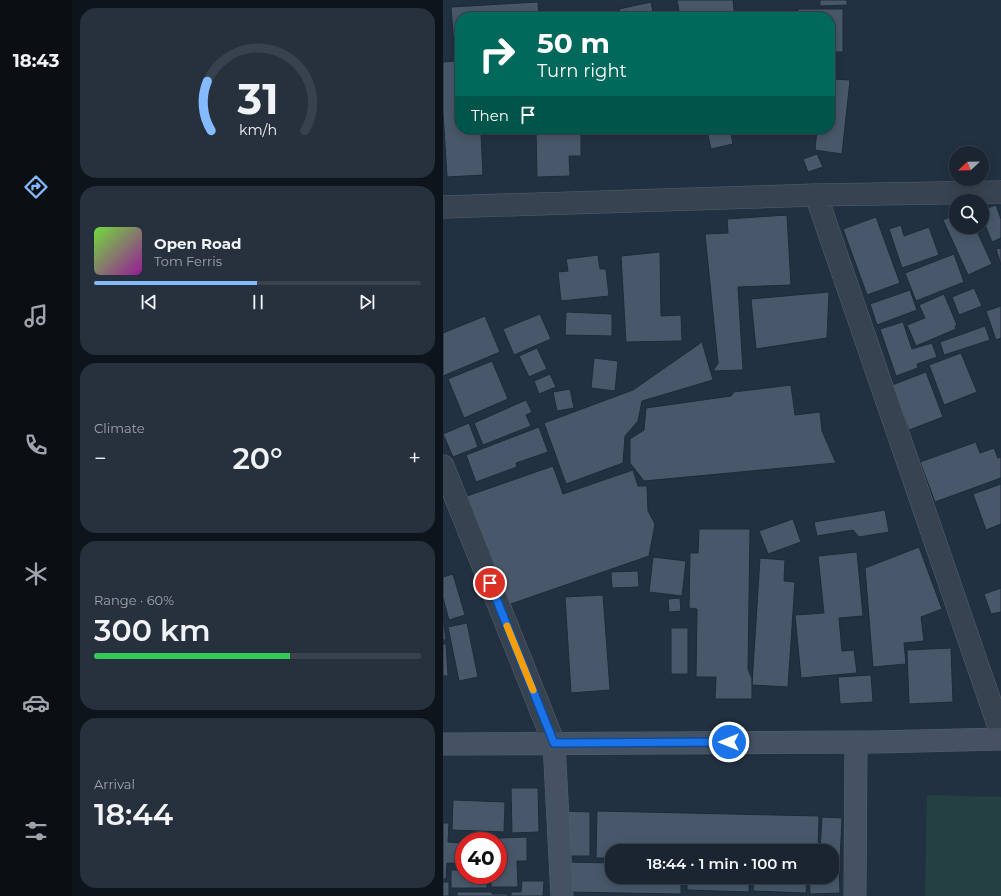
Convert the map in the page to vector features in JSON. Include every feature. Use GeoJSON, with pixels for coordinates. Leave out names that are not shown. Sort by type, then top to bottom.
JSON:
{"type":"FeatureCollection","features":[{"type":"Feature","properties":{"kind":"street"},"geometry":{"type":"LineString","coordinates":[[443,207],[816,195],[1001,192]]}},
{"type":"Feature","properties":{"kind":"street"},"geometry":{"type":"LineString","coordinates":[[816,195],[1001,733]]}},
{"type":"Feature","properties":{"kind":"street"},"geometry":{"type":"LineString","coordinates":[[443,466],[554,743],[562,896]]}},
{"type":"Feature","properties":{"kind":"street"},"geometry":{"type":"LineString","coordinates":[[443,744],[856,742],[1001,739]]}},
{"type":"Feature","properties":{"kind":"street"},"geometry":{"type":"LineString","coordinates":[[855,896],[856,742]]}},
{"type":"Feature","properties":{"kind":"green space"},"geometry":{"type":"Polygon","coordinates":[[[927,795],[1001,797],[1001,896],[925,896],[927,795]]]}},
{"type":"Feature","properties":{"kind":"building"},"geometry":{"type":"Polygon","coordinates":[[[677,0],[733,0],[734,12],[679,12],[677,0]]]}},
{"type":"Feature","properties":{"kind":"building"},"geometry":{"type":"Polygon","coordinates":[[[820,0],[847,0],[847,5],[820,6],[820,0]]]}},
{"type":"Feature","properties":{"kind":"building"},"geometry":{"type":"Polygon","coordinates":[[[538,2],[539,12],[455,12],[455,61],[451,7],[538,2]]]}},
{"type":"Feature","properties":{"kind":"building"},"geometry":{"type":"Polygon","coordinates":[[[651,2],[653,12],[620,12],[619,9],[651,2]]]}},
{"type":"Feature","properties":{"kind":"building"},"geometry":{"type":"Polygon","coordinates":[[[798,9],[843,9],[843,52],[835,52],[835,12],[798,12],[798,9]]]}},
{"type":"Feature","properties":{"kind":"building"},"geometry":{"type":"Polygon","coordinates":[[[455,61],[455,134],[481,134],[483,175],[447,177],[443,113],[443,62],[455,61]]]}},
{"type":"Feature","properties":{"kind":"building"},"geometry":{"type":"Polygon","coordinates":[[[835,79],[850,80],[842,154],[815,150],[817,134],[835,134],[835,79]]]}},
{"type":"Feature","properties":{"kind":"building"},"geometry":{"type":"Polygon","coordinates":[[[536,134],[581,134],[581,156],[569,156],[570,176],[537,177],[536,134]]]}},
{"type":"Feature","properties":{"kind":"building"},"geometry":{"type":"Polygon","coordinates":[[[708,134],[731,134],[733,144],[711,149],[708,134]]]}},
{"type":"Feature","properties":{"kind":"building"},"geometry":{"type":"Polygon","coordinates":[[[817,154],[823,167],[808,172],[803,159],[817,154]]]}},
{"type":"Feature","properties":{"kind":"building"},"geometry":{"type":"Polygon","coordinates":[[[996,205],[1001,219],[1001,238],[992,242],[989,234],[989,208],[996,205]]]}},
{"type":"Feature","properties":{"kind":"building"},"geometry":{"type":"Polygon","coordinates":[[[787,215],[791,285],[738,287],[743,370],[713,371],[718,363],[705,234],[728,233],[727,219],[787,215]]]}},
{"type":"Feature","properties":{"kind":"building"},"geometry":{"type":"Polygon","coordinates":[[[876,217],[900,283],[867,295],[843,229],[876,217]]]}},
{"type":"Feature","properties":{"kind":"building"},"geometry":{"type":"Polygon","coordinates":[[[949,217],[949,233],[943,220],[949,217]]]}},
{"type":"Feature","properties":{"kind":"building"},"geometry":{"type":"Polygon","coordinates":[[[901,225],[904,236],[929,227],[939,255],[902,268],[889,229],[901,225]]]}},
{"type":"Feature","properties":{"kind":"building"},"geometry":{"type":"Polygon","coordinates":[[[949,234],[978,234],[992,264],[968,275],[949,234]]]}},
{"type":"Feature","properties":{"kind":"building"},"geometry":{"type":"Polygon","coordinates":[[[1001,248],[1001,265],[996,249],[1001,248]]]}},
{"type":"Feature","properties":{"kind":"building"},"geometry":{"type":"Polygon","coordinates":[[[660,252],[661,316],[681,315],[682,341],[626,342],[621,256],[660,252]]]}},
{"type":"Feature","properties":{"kind":"building"},"geometry":{"type":"Polygon","coordinates":[[[954,254],[964,282],[916,301],[905,273],[954,254]]]}},
{"type":"Feature","properties":{"kind":"building"},"geometry":{"type":"Polygon","coordinates":[[[598,255],[600,269],[606,269],[609,296],[561,301],[558,272],[568,271],[566,259],[598,255]]]}},
{"type":"Feature","properties":{"kind":"building"},"geometry":{"type":"Polygon","coordinates":[[[974,288],[982,306],[959,315],[952,297],[974,288]]]}},
{"type":"Feature","properties":{"kind":"building"},"geometry":{"type":"Polygon","coordinates":[[[910,290],[917,310],[877,325],[870,304],[910,290]]]}},
{"type":"Feature","properties":{"kind":"building"},"geometry":{"type":"Polygon","coordinates":[[[829,292],[827,338],[756,349],[751,299],[829,292]]]}},
{"type":"Feature","properties":{"kind":"building"},"geometry":{"type":"Polygon","coordinates":[[[944,294],[957,325],[955,326],[956,329],[916,346],[907,325],[925,318],[919,305],[944,294]]]}},
{"type":"Feature","properties":{"kind":"building"},"geometry":{"type":"Polygon","coordinates":[[[1001,306],[1001,338],[996,340],[986,311],[1001,306]]]}},
{"type":"Feature","properties":{"kind":"building"},"geometry":{"type":"Polygon","coordinates":[[[566,312],[612,314],[612,336],[565,335],[566,312]]]}},
{"type":"Feature","properties":{"kind":"building"},"geometry":{"type":"Polygon","coordinates":[[[540,314],[551,339],[514,355],[503,329],[540,314]]]}},
{"type":"Feature","properties":{"kind":"building"},"geometry":{"type":"Polygon","coordinates":[[[485,316],[500,352],[443,376],[443,333],[485,316]]]}},
{"type":"Feature","properties":{"kind":"building"},"geometry":{"type":"Polygon","coordinates":[[[903,322],[912,349],[932,343],[937,357],[917,364],[918,368],[896,376],[880,329],[903,322]]]}},
{"type":"Feature","properties":{"kind":"building"},"geometry":{"type":"Polygon","coordinates":[[[985,326],[990,340],[944,355],[940,342],[985,326]]]}},
{"type":"Feature","properties":{"kind":"building"},"geometry":{"type":"Polygon","coordinates":[[[702,342],[713,380],[642,401],[638,421],[625,436],[623,463],[566,484],[544,423],[633,390],[702,342]]]}},
{"type":"Feature","properties":{"kind":"building"},"geometry":{"type":"Polygon","coordinates":[[[537,348],[547,369],[529,377],[519,356],[537,348]]]}},
{"type":"Feature","properties":{"kind":"building"},"geometry":{"type":"Polygon","coordinates":[[[961,353],[977,392],[944,405],[929,365],[961,353]]]}},
{"type":"Feature","properties":{"kind":"building"},"geometry":{"type":"Polygon","coordinates":[[[594,358],[618,361],[615,391],[591,388],[594,358]]]}},
{"type":"Feature","properties":{"kind":"building"},"geometry":{"type":"Polygon","coordinates":[[[492,361],[508,399],[464,418],[448,379],[492,361]]]}},
{"type":"Feature","properties":{"kind":"building"},"geometry":{"type":"Polygon","coordinates":[[[926,372],[943,417],[909,430],[892,385],[926,372]]]}},
{"type":"Feature","properties":{"kind":"building"},"geometry":{"type":"Polygon","coordinates":[[[550,374],[556,387],[539,394],[534,381],[550,374]]]}},
{"type":"Feature","properties":{"kind":"building"},"geometry":{"type":"Polygon","coordinates":[[[791,385],[795,415],[820,412],[822,431],[836,463],[644,481],[630,463],[630,439],[644,430],[646,408],[731,396],[734,392],[791,385]]]}},
{"type":"Feature","properties":{"kind":"building"},"geometry":{"type":"Polygon","coordinates":[[[570,389],[574,408],[557,411],[553,392],[570,389]]]}},
{"type":"Feature","properties":{"kind":"building"},"geometry":{"type":"Polygon","coordinates":[[[526,400],[532,412],[526,415],[531,426],[483,445],[474,423],[526,400]]]}},
{"type":"Feature","properties":{"kind":"building"},"geometry":{"type":"Polygon","coordinates":[[[469,423],[478,447],[453,457],[443,434],[469,423]]]}},
{"type":"Feature","properties":{"kind":"building"},"geometry":{"type":"Polygon","coordinates":[[[539,427],[548,452],[516,463],[517,467],[476,482],[466,455],[539,427]]]}},
{"type":"Feature","properties":{"kind":"building"},"geometry":{"type":"Polygon","coordinates":[[[976,442],[980,453],[994,448],[998,458],[1001,457],[1001,478],[935,502],[920,462],[976,442]]]}},
{"type":"Feature","properties":{"kind":"building"},"geometry":{"type":"Polygon","coordinates":[[[553,466],[563,494],[633,470],[638,486],[647,486],[648,511],[655,524],[649,556],[505,606],[467,496],[553,466]]]}},
{"type":"Feature","properties":{"kind":"building"},"geometry":{"type":"Polygon","coordinates":[[[1001,484],[1001,524],[986,530],[973,494],[1001,484]]]}},
{"type":"Feature","properties":{"kind":"building"},"geometry":{"type":"Polygon","coordinates":[[[885,510],[889,532],[859,537],[853,530],[817,536],[814,522],[885,510]]]}},
{"type":"Feature","properties":{"kind":"building"},"geometry":{"type":"Polygon","coordinates":[[[793,519],[801,542],[768,554],[759,531],[793,519]]]}},
{"type":"Feature","properties":{"kind":"building"},"geometry":{"type":"Polygon","coordinates":[[[699,529],[750,529],[748,669],[752,679],[752,699],[715,699],[716,677],[696,677],[697,609],[689,608],[690,553],[698,553],[699,529]]]}},
{"type":"Feature","properties":{"kind":"building"},"geometry":{"type":"Polygon","coordinates":[[[919,547],[942,609],[921,617],[924,641],[904,643],[906,664],[873,667],[865,568],[919,547]]]}},
{"type":"Feature","properties":{"kind":"building"},"geometry":{"type":"Polygon","coordinates":[[[857,552],[863,616],[839,618],[842,651],[854,650],[857,673],[801,678],[795,615],[824,613],[818,556],[857,552]]]}},
{"type":"Feature","properties":{"kind":"building"},"geometry":{"type":"Polygon","coordinates":[[[653,557],[686,561],[682,596],[649,592],[653,557]]]}},
{"type":"Feature","properties":{"kind":"building"},"geometry":{"type":"Polygon","coordinates":[[[760,558],[785,560],[784,581],[795,582],[788,687],[752,685],[760,558]]]}},
{"type":"Feature","properties":{"kind":"building"},"geometry":{"type":"Polygon","coordinates":[[[638,571],[639,587],[612,588],[611,572],[638,571]]]}},
{"type":"Feature","properties":{"kind":"building"},"geometry":{"type":"Polygon","coordinates":[[[453,574],[465,615],[449,620],[443,598],[443,577],[453,574]]]}},
{"type":"Feature","properties":{"kind":"building"},"geometry":{"type":"Polygon","coordinates":[[[1001,588],[1001,612],[991,614],[984,594],[1001,588]]]}},
{"type":"Feature","properties":{"kind":"building"},"geometry":{"type":"Polygon","coordinates":[[[603,595],[610,690],[571,693],[565,597],[603,595]]]}},
{"type":"Feature","properties":{"kind":"building"},"geometry":{"type":"Polygon","coordinates":[[[680,598],[681,611],[669,612],[668,599],[680,598]]]}},
{"type":"Feature","properties":{"kind":"building"},"geometry":{"type":"Polygon","coordinates":[[[443,614],[446,640],[443,640],[443,614]]]}},
{"type":"Feature","properties":{"kind":"building"},"geometry":{"type":"Polygon","coordinates":[[[467,623],[478,677],[459,681],[448,627],[467,623]]]}},
{"type":"Feature","properties":{"kind":"building"},"geometry":{"type":"Polygon","coordinates":[[[671,628],[688,628],[688,674],[671,674],[671,628]]]}},
{"type":"Feature","properties":{"kind":"building"},"geometry":{"type":"Polygon","coordinates":[[[443,644],[446,644],[448,676],[443,676],[443,644]]]}},
{"type":"Feature","properties":{"kind":"building"},"geometry":{"type":"Polygon","coordinates":[[[951,648],[953,702],[909,704],[907,650],[951,648]]]}},
{"type":"Feature","properties":{"kind":"building"},"geometry":{"type":"Polygon","coordinates":[[[871,675],[873,702],[840,704],[838,677],[871,675]]]}},
{"type":"Feature","properties":{"kind":"building"},"geometry":{"type":"Polygon","coordinates":[[[511,788],[538,788],[539,832],[512,833],[511,788]]]}},
{"type":"Feature","properties":{"kind":"building"},"geometry":{"type":"Polygon","coordinates":[[[453,800],[505,802],[504,832],[452,830],[453,800]]]}},
{"type":"Feature","properties":{"kind":"building"},"geometry":{"type":"Polygon","coordinates":[[[565,811],[590,812],[590,856],[565,856],[565,811]]]}},
{"type":"Feature","properties":{"kind":"building"},"geometry":{"type":"Polygon","coordinates":[[[597,811],[819,816],[818,844],[605,844],[605,858],[596,858],[597,811]]]}},
{"type":"Feature","properties":{"kind":"building"},"geometry":{"type":"Polygon","coordinates":[[[822,817],[842,818],[840,861],[839,844],[820,844],[822,817]]]}},
{"type":"Feature","properties":{"kind":"building"},"geometry":{"type":"Polygon","coordinates":[[[443,823],[449,823],[448,842],[455,842],[455,863],[447,863],[446,879],[443,879],[443,823]]]}},
{"type":"Feature","properties":{"kind":"building"},"geometry":{"type":"Polygon","coordinates":[[[527,837],[527,861],[517,861],[518,887],[491,887],[491,884],[507,884],[507,838],[527,837]]]}},
{"type":"Feature","properties":{"kind":"building"},"geometry":{"type":"Polygon","coordinates":[[[567,862],[605,863],[605,884],[681,884],[681,894],[566,892],[567,862]]]}},
{"type":"Feature","properties":{"kind":"building"},"geometry":{"type":"Polygon","coordinates":[[[839,865],[840,893],[810,894],[809,884],[839,884],[839,865]]]}},
{"type":"Feature","properties":{"kind":"building"},"geometry":{"type":"Polygon","coordinates":[[[451,870],[455,870],[455,884],[487,884],[487,888],[451,888],[451,870]]]}},
{"type":"Feature","properties":{"kind":"building"},"geometry":{"type":"Polygon","coordinates":[[[522,881],[544,881],[543,896],[511,896],[511,892],[521,892],[522,881]]]}},
{"type":"Feature","properties":{"kind":"building"},"geometry":{"type":"Polygon","coordinates":[[[443,882],[449,882],[449,896],[443,896],[443,882]]]}},
{"type":"Feature","properties":{"kind":"building"},"geometry":{"type":"Polygon","coordinates":[[[687,884],[749,884],[749,892],[687,890],[687,884]]]}},
{"type":"Feature","properties":{"kind":"building"},"geometry":{"type":"Polygon","coordinates":[[[754,884],[807,884],[806,893],[753,891],[754,884]]]}},
{"type":"Feature","properties":{"kind":"building"},"geometry":{"type":"Polygon","coordinates":[[[457,892],[492,892],[492,894],[508,894],[508,896],[457,896],[457,892]]]}},
{"type":"Feature","properties":{"kind":"slow traffic"},"geometry":{"type":"LineString","coordinates":[[507,626],[533,690]]}},
{"type":"Feature","properties":{"kind":"route"},"geometry":{"type":"LineString","coordinates":[[490,583],[554,743],[729,742]]}}]}
